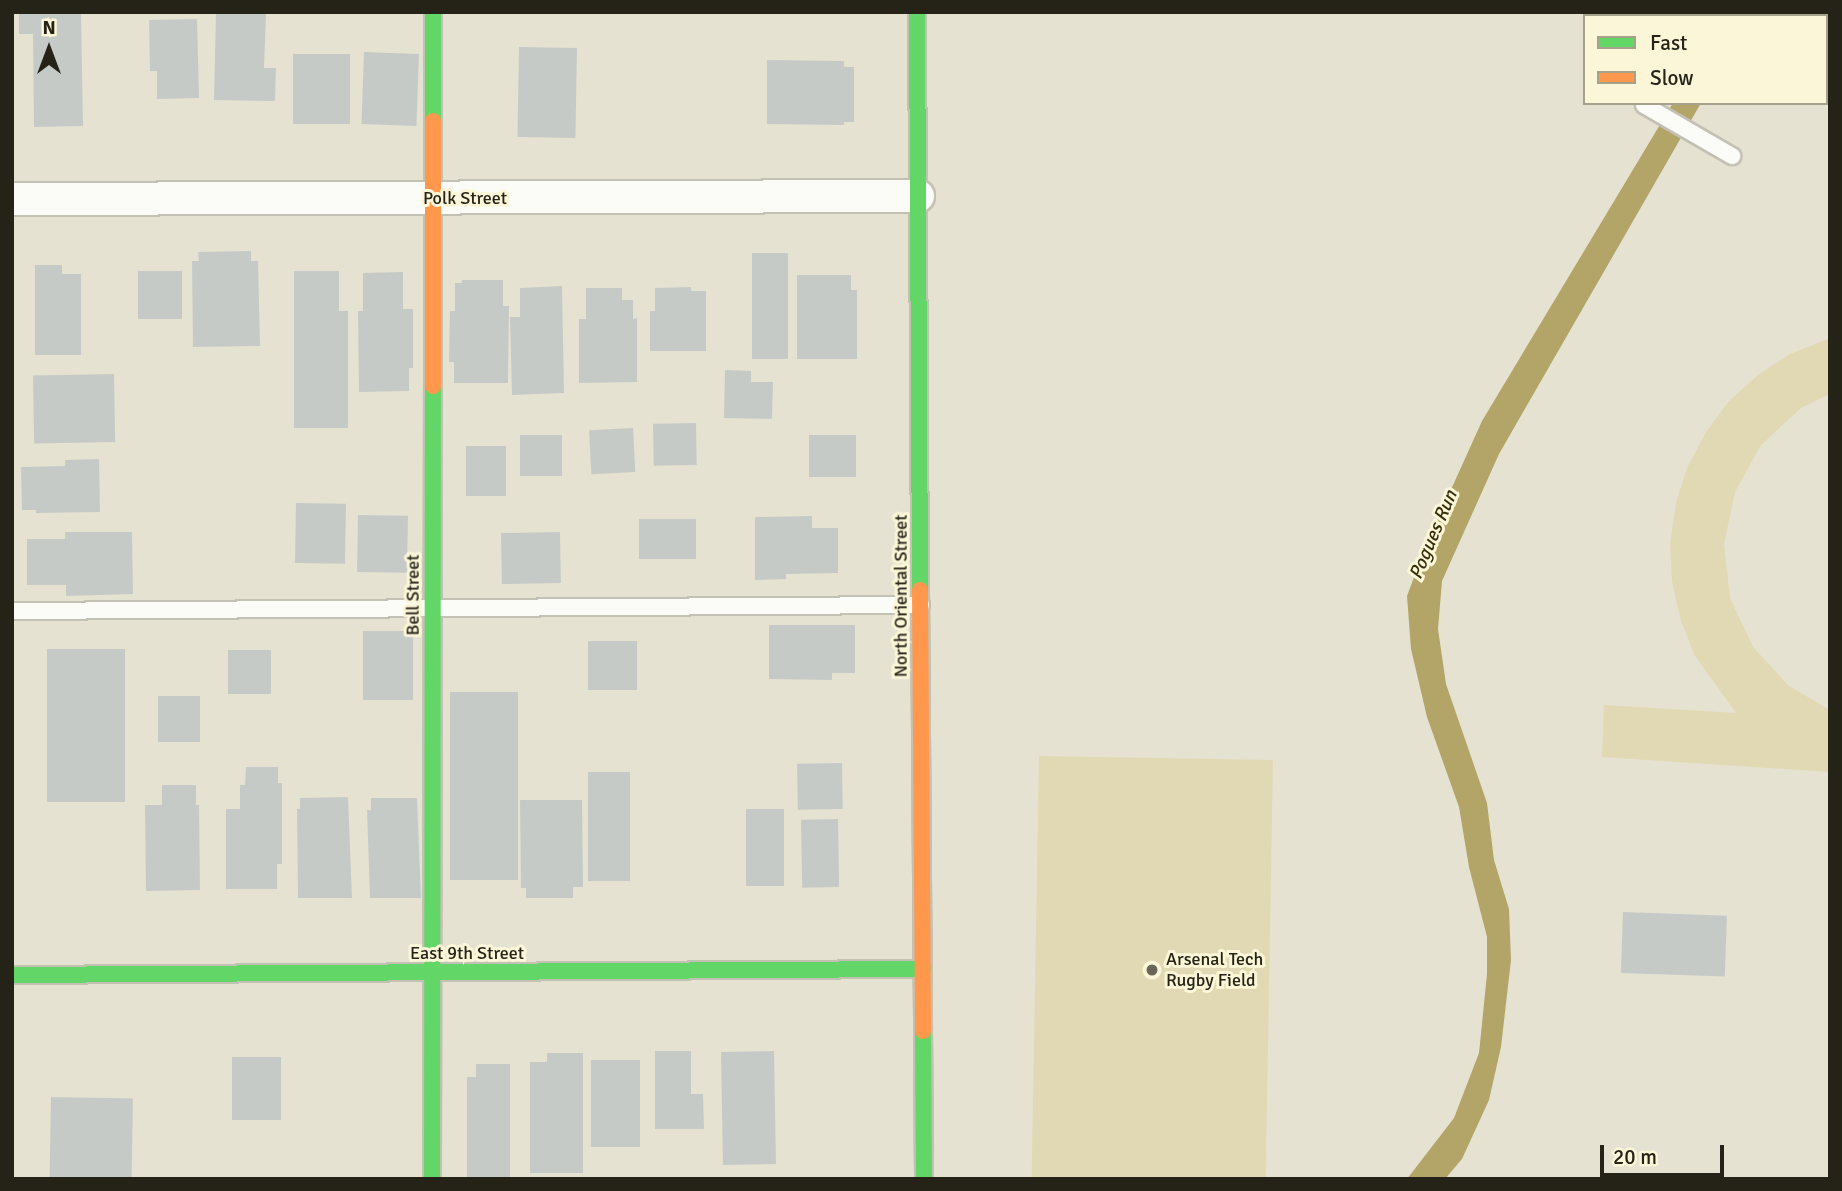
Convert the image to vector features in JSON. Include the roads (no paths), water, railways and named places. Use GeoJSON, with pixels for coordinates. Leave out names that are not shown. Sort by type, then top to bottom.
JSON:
{"type":"FeatureCollection","features":[{"type":"Feature","properties":{"kind":"street","name":"Bell Street"},"geometry":{"type":"LineString","coordinates":[[432,1179],[433,12]]}},
{"type":"Feature","properties":{"kind":"street","name":"North Oriental Street"},"geometry":{"type":"LineString","coordinates":[[918,12],[923,1179]]}},
{"type":"Feature","properties":{"kind":"street","name":"Polk Street"},"geometry":{"type":"LineString","coordinates":[[12,200],[918,196]]}},
{"type":"Feature","properties":{"kind":"street","name":"East 9th Street"},"geometry":{"type":"LineString","coordinates":[[12,975],[923,969]]}},
{"type":"Feature","properties":{"kind":"lane"},"geometry":{"type":"LineString","coordinates":[[1644,105],[1732,156]]}},
{"type":"Feature","properties":{"kind":"lane"},"geometry":{"type":"LineString","coordinates":[[12,611],[920,605]]}},
{"type":"Feature","properties":{"kind":"water","name":"Pogues Run"},"geometry":{"type":"Polygon","coordinates":[[[1672,105],[1700,105],[1499,454],[1442,581],[1438,629],[1446,684],[1487,803],[1494,860],[1509,909],[1511,960],[1501,1047],[1489,1100],[1462,1159],[1445,1179],[1407,1179],[1454,1118],[1479,1053],[1487,974],[1487,937],[1469,867],[1459,807],[1427,717],[1411,649],[1407,596],[1426,545],[1482,421],[1672,105]]]}},
{"type":"Feature","properties":{"kind":"place","name":"Arsenal Tech Rugby Field"},"geometry":{"type":"Point","coordinates":[1152,970]}}]}
